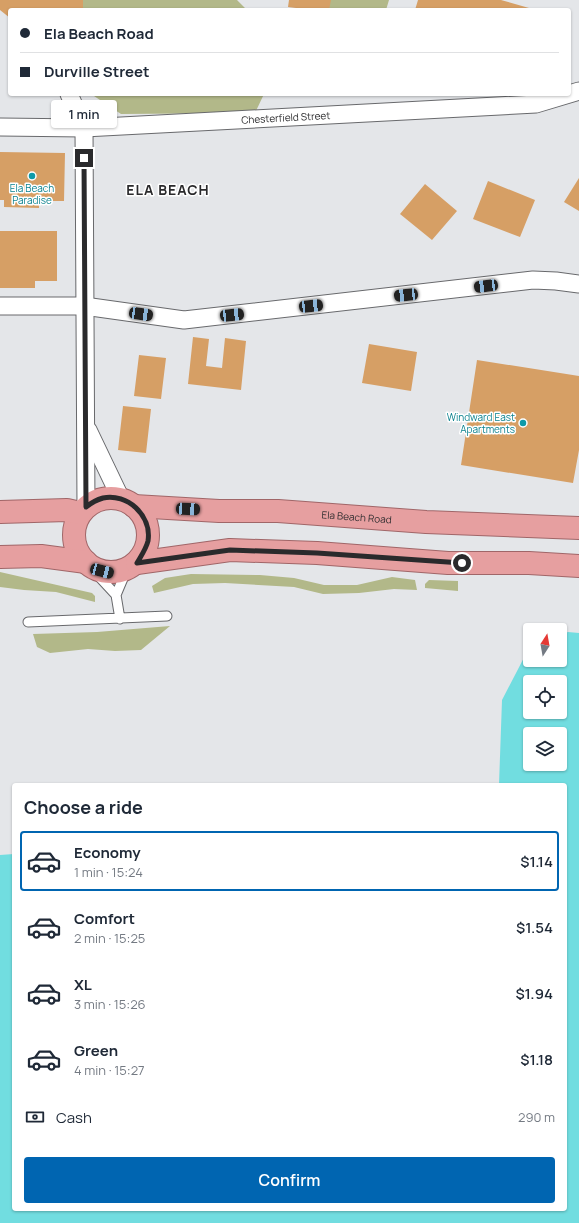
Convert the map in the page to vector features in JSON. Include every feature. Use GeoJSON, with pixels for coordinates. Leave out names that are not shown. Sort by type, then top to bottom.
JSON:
{"type":"FeatureCollection","features":[{"type":"Feature","properties":{"kind":"highway"},"geometry":{"type":"LineString","coordinates":[[88,565],[79,554],[74,544],[73,533],[75,522],[83,510],[93,502],[102,498],[111,498],[128,503],[141,513],[146,522],[148,541],[144,550],[132,566]]}},
{"type":"Feature","properties":{"kind":"highway","name":"Ela Beach Road"},"geometry":{"type":"LineString","coordinates":[[128,503],[219,511],[278,512],[426,522],[579,528]]}},
{"type":"Feature","properties":{"kind":"highway"},"geometry":{"type":"LineString","coordinates":[[0,512],[83,510]]}},
{"type":"Feature","properties":{"kind":"highway"},"geometry":{"type":"LineString","coordinates":[[0,557],[42,556],[88,565],[112,574],[132,566],[230,550],[317,553],[448,563],[529,563],[579,566]]}},
{"type":"Feature","properties":{"kind":"street"},"geometry":{"type":"LineString","coordinates":[[70,96],[84,128],[86,426],[83,510]]}},
{"type":"Feature","properties":{"kind":"street","name":"Chesterfield Street"},"geometry":{"type":"LineString","coordinates":[[0,127],[84,128],[536,104],[562,96]]}},
{"type":"Feature","properties":{"kind":"street"},"geometry":{"type":"LineString","coordinates":[[0,306],[84,306],[184,320],[533,280],[579,284]]}},
{"type":"Feature","properties":{"kind":"street"},"geometry":{"type":"LineString","coordinates":[[86,426],[128,503]]}},
{"type":"Feature","properties":{"kind":"lane"},"geometry":{"type":"LineString","coordinates":[[88,565],[116,595],[120,619]]}},
{"type":"Feature","properties":{"kind":"lane"},"geometry":{"type":"LineString","coordinates":[[116,595],[132,566]]}},
{"type":"Feature","properties":{"kind":"lane"},"geometry":{"type":"LineString","coordinates":[[28,622],[167,616]]}},
{"type":"Feature","properties":{"kind":"green space"},"geometry":{"type":"Polygon","coordinates":[[[73,0],[237,0],[245,8],[76,8],[73,0]]]}},
{"type":"Feature","properties":{"kind":"green space"},"geometry":{"type":"Polygon","coordinates":[[[293,0],[389,0],[387,8],[303,8],[293,0]]]}},
{"type":"Feature","properties":{"kind":"green space"},"geometry":{"type":"Polygon","coordinates":[[[94,96],[263,96],[255,113],[121,114],[94,96]]]}},
{"type":"Feature","properties":{"kind":"green space"},"geometry":{"type":"Polygon","coordinates":[[[0,572],[92,593],[95,596],[95,602],[56,592],[0,587],[0,572]]]}},
{"type":"Feature","properties":{"kind":"green space"},"geometry":{"type":"Polygon","coordinates":[[[191,574],[260,575],[294,578],[324,585],[357,585],[392,577],[415,580],[417,590],[394,589],[359,593],[323,594],[294,587],[225,583],[193,584],[154,593],[152,586],[165,578],[191,574]]]}},
{"type":"Feature","properties":{"kind":"green space"},"geometry":{"type":"Polygon","coordinates":[[[429,580],[458,581],[458,591],[425,588],[425,584],[429,580]]]}},
{"type":"Feature","properties":{"kind":"green space"},"geometry":{"type":"Polygon","coordinates":[[[170,626],[141,650],[115,651],[88,649],[50,653],[37,647],[33,634],[97,632],[170,626]]]}},
{"type":"Feature","properties":{"kind":"water"},"geometry":{"type":"Polygon","coordinates":[[[567,632],[579,633],[579,1223],[0,1223],[0,855],[12,854],[12,1211],[567,1211],[567,783],[499,783],[502,700],[523,660],[523,667],[567,667],[567,632]]]}},
{"type":"Feature","properties":{"kind":"building"},"geometry":{"type":"Polygon","coordinates":[[[0,0],[83,0],[83,8],[8,8],[8,16],[0,10],[0,0]]]}},
{"type":"Feature","properties":{"kind":"building"},"geometry":{"type":"Polygon","coordinates":[[[289,0],[331,0],[329,8],[288,7],[289,0]]]}},
{"type":"Feature","properties":{"kind":"building"},"geometry":{"type":"Polygon","coordinates":[[[418,0],[501,0],[529,8],[416,8],[418,0]]]}},
{"type":"Feature","properties":{"kind":"building","name":"Ela Beach Paradise"},"geometry":{"type":"Polygon","coordinates":[[[0,152],[65,153],[64,201],[39,201],[39,208],[4,207],[4,200],[0,200],[0,152]]]}},
{"type":"Feature","properties":{"kind":"building"},"geometry":{"type":"Polygon","coordinates":[[[579,178],[579,211],[564,202],[579,178]]]}},
{"type":"Feature","properties":{"kind":"building"},"geometry":{"type":"Polygon","coordinates":[[[488,181],[535,200],[520,237],[473,219],[488,181]]]}},
{"type":"Feature","properties":{"kind":"building"},"geometry":{"type":"Polygon","coordinates":[[[425,184],[457,211],[432,240],[400,214],[425,184]]]}},
{"type":"Feature","properties":{"kind":"building","name":"Ela Beach Paradise"},"geometry":{"type":"Polygon","coordinates":[[[0,231],[57,231],[57,281],[35,281],[35,288],[0,288],[0,231]]]}},
{"type":"Feature","properties":{"kind":"building"},"geometry":{"type":"Polygon","coordinates":[[[193,337],[209,339],[206,366],[222,368],[225,338],[246,341],[241,390],[188,384],[193,337]]]}},
{"type":"Feature","properties":{"kind":"building"},"geometry":{"type":"Polygon","coordinates":[[[369,344],[417,352],[411,391],[362,383],[369,344]]]}},
{"type":"Feature","properties":{"kind":"building"},"geometry":{"type":"Polygon","coordinates":[[[139,355],[166,358],[161,399],[134,396],[139,355]]]}},
{"type":"Feature","properties":{"kind":"building","name":"Windward East Apartments"},"geometry":{"type":"Polygon","coordinates":[[[477,360],[579,376],[579,450],[573,483],[461,465],[477,360]]]}},
{"type":"Feature","properties":{"kind":"building"},"geometry":{"type":"Polygon","coordinates":[[[123,406],[151,409],[146,453],[118,450],[123,406]]]}},
{"type":"Feature","properties":{"kind":"place","name":"Ela Beach Paradise"},"geometry":{"type":"Point","coordinates":[32,176]}},
{"type":"Feature","properties":{"kind":"place","name":"Windward East Apartments"},"geometry":{"type":"Point","coordinates":[523,423]}},
{"type":"Feature","properties":{"kind":"district","name":"ELA BEACH"},"geometry":{"type":"Point","coordinates":[168,190]}},
{"type":"Feature","properties":{"kind":"route"},"geometry":{"type":"LineString","coordinates":[[84,158],[86,507],[102,498],[121,499],[134,506],[141,513],[146,522],[148,541],[137,563],[230,550],[317,553],[462,563]]}}]}
